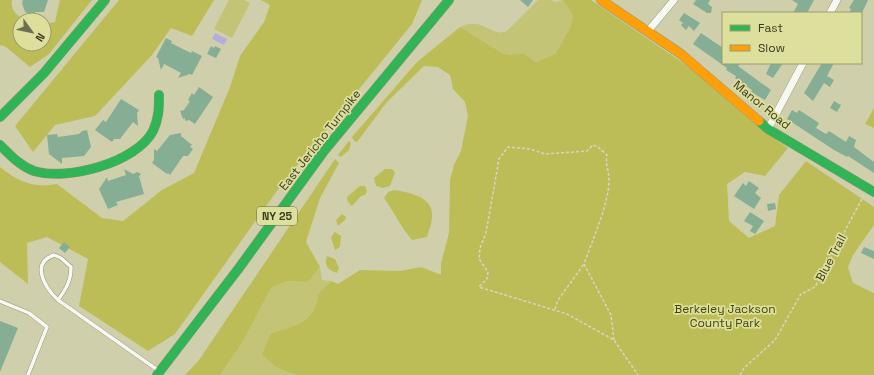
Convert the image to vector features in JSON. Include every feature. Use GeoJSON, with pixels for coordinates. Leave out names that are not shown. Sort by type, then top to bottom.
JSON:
{"type":"FeatureCollection","features":[{"type":"Feature","properties":{"kind":"main road"},"geometry":{"type":"LineString","coordinates":[[0,117],[44,73],[105,0]]}},
{"type":"Feature","properties":{"kind":"main road","name":"Manor Road"},"geometry":{"type":"LineString","coordinates":[[601,0],[648,30],[711,79],[768,128],[871,190]]}},
{"type":"Feature","properties":{"kind":"main road","name":"East Jericho Turnpike"},"geometry":{"type":"LineString","coordinates":[[158,373],[239,268],[324,151],[447,1]]}},
{"type":"Feature","properties":{"kind":"main road"},"geometry":{"type":"LineString","coordinates":[[0,145],[18,163],[40,172],[55,175],[76,173],[98,167],[126,157],[146,141],[155,129],[160,117],[162,104],[159,95]]}},
{"type":"Feature","properties":{"kind":"street"},"geometry":{"type":"LineString","coordinates":[[648,30],[674,0]]}},
{"type":"Feature","properties":{"kind":"street"},"geometry":{"type":"LineString","coordinates":[[831,12],[837,0]]}},
{"type":"Feature","properties":{"kind":"street"},"geometry":{"type":"LineString","coordinates":[[768,128],[802,64]]}},
{"type":"Feature","properties":{"kind":"lane"},"geometry":{"type":"LineString","coordinates":[[58,300],[68,287],[71,276],[70,267],[62,258],[54,255],[47,257],[43,262],[41,271],[42,280],[50,292],[58,300],[158,373]]}},
{"type":"Feature","properties":{"kind":"lane"},"geometry":{"type":"LineString","coordinates":[[0,301],[29,313],[48,327],[28,375]]}},
{"type":"Feature","properties":{"kind":"path"},"geometry":{"type":"LineString","coordinates":[[555,310],[558,300],[584,264],[604,207],[609,180],[605,166],[606,155],[598,147],[593,145],[587,151],[545,154],[530,149],[508,147],[499,159],[486,234],[480,248],[479,259],[488,272],[487,279],[479,287],[567,314],[614,340],[638,375]]}},
{"type":"Feature","properties":{"kind":"path","name":"Blue Trail"},"geometry":{"type":"LineString","coordinates":[[740,375],[744,368],[775,340],[800,294],[815,287],[871,190]]}},
{"type":"Feature","properties":{"kind":"path"},"geometry":{"type":"LineString","coordinates":[[584,264],[611,315],[614,340]]}},
{"type":"Feature","properties":{"kind":"shaded area"},"geometry":{"type":"Polygon","coordinates":[[[229,0],[244,0],[250,3],[232,38],[214,29],[229,0]]]}},
{"type":"Feature","properties":{"kind":"shaded area"},"geometry":{"type":"Polygon","coordinates":[[[538,0],[552,0],[554,2],[563,0],[573,16],[570,28],[555,54],[536,62],[523,53],[508,55],[502,53],[460,27],[468,24],[475,24],[481,25],[496,32],[507,31],[538,0]]]}},
{"type":"Feature","properties":{"kind":"shaded area"},"geometry":{"type":"Polygon","coordinates":[[[215,33],[227,39],[224,45],[212,39],[215,33]]]}},
{"type":"Feature","properties":{"kind":"shaded area"},"geometry":{"type":"Polygon","coordinates":[[[320,267],[322,280],[331,281],[318,294],[313,311],[309,317],[296,325],[271,333],[291,374],[296,375],[220,375],[242,343],[271,288],[287,281],[308,282],[320,267]]]}},
{"type":"Feature","properties":{"kind":"green space"},"geometry":{"type":"Polygon","coordinates":[[[0,0],[12,0],[12,7],[15,12],[12,12],[12,52],[6,47],[0,45],[0,0]]]}},
{"type":"Feature","properties":{"kind":"green space"},"geometry":{"type":"Polygon","coordinates":[[[60,0],[92,0],[52,50],[52,23],[55,22],[60,0]]]}},
{"type":"Feature","properties":{"kind":"green space"},"geometry":{"type":"Polygon","coordinates":[[[119,0],[214,0],[192,36],[171,28],[152,55],[95,116],[55,125],[33,152],[15,126],[119,0]]]}},
{"type":"Feature","properties":{"kind":"green space"},"geometry":{"type":"Polygon","coordinates":[[[261,0],[422,0],[412,24],[279,188],[175,334],[148,351],[79,306],[88,259],[47,237],[27,243],[28,284],[0,262],[0,167],[13,177],[26,183],[40,185],[57,184],[102,218],[123,221],[162,190],[194,173],[230,87],[240,56],[264,22],[270,5],[261,0]]]}},
{"type":"Feature","properties":{"kind":"green space","name":"Berkeley Jackson County Park"},"geometry":{"type":"Polygon","coordinates":[[[563,0],[591,0],[689,67],[757,126],[788,148],[765,176],[745,172],[727,184],[729,221],[749,238],[775,226],[779,195],[806,161],[874,207],[874,225],[853,255],[848,267],[853,283],[874,293],[874,375],[296,375],[276,367],[262,354],[271,333],[296,325],[309,317],[313,311],[318,294],[331,281],[338,284],[360,270],[400,271],[421,267],[441,274],[441,263],[449,233],[450,180],[454,165],[461,151],[468,116],[465,102],[453,89],[450,75],[438,67],[424,66],[387,102],[357,142],[354,141],[352,137],[417,62],[460,27],[502,53],[508,55],[523,53],[536,62],[555,54],[570,28],[573,16],[563,0]]]}},
{"type":"Feature","properties":{"kind":"green space"},"geometry":{"type":"Polygon","coordinates":[[[12,52],[51,52],[49,54],[30,67],[12,52]]]}},
{"type":"Feature","properties":{"kind":"green space"},"geometry":{"type":"Polygon","coordinates":[[[874,108],[874,128],[865,124],[874,108]]]}},
{"type":"Feature","properties":{"kind":"green space"},"geometry":{"type":"Polygon","coordinates":[[[349,141],[351,143],[349,150],[341,157],[338,155],[349,141]]]}},
{"type":"Feature","properties":{"kind":"green space"},"geometry":{"type":"Polygon","coordinates":[[[335,159],[339,163],[320,198],[306,242],[320,267],[308,282],[287,281],[271,288],[242,343],[220,375],[185,375],[199,360],[335,159]]]}},
{"type":"Feature","properties":{"kind":"green space"},"geometry":{"type":"Polygon","coordinates":[[[385,169],[392,169],[395,172],[390,186],[383,188],[376,186],[374,178],[385,169]]]}},
{"type":"Feature","properties":{"kind":"green space"},"geometry":{"type":"Polygon","coordinates":[[[360,186],[365,186],[367,191],[365,195],[361,196],[352,206],[348,202],[347,197],[360,186]]]}},
{"type":"Feature","properties":{"kind":"green space"},"geometry":{"type":"Polygon","coordinates":[[[394,190],[418,196],[431,207],[431,225],[427,237],[412,240],[404,230],[384,198],[388,192],[394,190]]]}},
{"type":"Feature","properties":{"kind":"green space"},"geometry":{"type":"Polygon","coordinates":[[[342,214],[346,217],[345,220],[338,226],[336,220],[342,214]]]}},
{"type":"Feature","properties":{"kind":"green space"},"geometry":{"type":"Polygon","coordinates":[[[335,232],[341,236],[340,247],[335,250],[331,237],[335,232]]]}},
{"type":"Feature","properties":{"kind":"green space"},"geometry":{"type":"Polygon","coordinates":[[[327,256],[335,259],[339,268],[337,273],[332,271],[326,265],[327,256]]]}},
{"type":"Feature","properties":{"kind":"building"},"geometry":{"type":"Polygon","coordinates":[[[23,0],[48,0],[44,12],[25,12],[22,3],[23,0]]]}},
{"type":"Feature","properties":{"kind":"building"},"geometry":{"type":"Polygon","coordinates":[[[520,0],[533,0],[528,7],[520,0]]]}},
{"type":"Feature","properties":{"kind":"building"},"geometry":{"type":"Polygon","coordinates":[[[696,0],[710,0],[708,4],[712,7],[711,13],[707,13],[693,4],[696,0]]]}},
{"type":"Feature","properties":{"kind":"building"},"geometry":{"type":"Polygon","coordinates":[[[792,0],[814,0],[808,12],[794,12],[798,4],[792,0]]]}},
{"type":"Feature","properties":{"kind":"building"},"geometry":{"type":"Polygon","coordinates":[[[854,0],[868,0],[862,13],[850,12],[851,9],[849,8],[854,0]]]}},
{"type":"Feature","properties":{"kind":"building"},"geometry":{"type":"Polygon","coordinates":[[[684,13],[700,23],[694,31],[689,26],[686,30],[681,25],[683,23],[679,20],[684,13]]]}},
{"type":"Feature","properties":{"kind":"building"},"geometry":{"type":"Polygon","coordinates":[[[701,33],[722,47],[722,64],[739,64],[738,66],[771,90],[765,100],[751,92],[752,90],[735,78],[736,76],[726,70],[727,68],[693,44],[701,33]]]}},
{"type":"Feature","properties":{"kind":"building"},"geometry":{"type":"Polygon","coordinates":[[[166,38],[172,41],[171,43],[191,53],[192,51],[202,56],[192,75],[190,74],[178,78],[181,73],[164,64],[161,70],[158,58],[156,57],[166,38]]]}},
{"type":"Feature","properties":{"kind":"building"},"geometry":{"type":"Polygon","coordinates":[[[211,46],[221,49],[216,58],[207,54],[211,46]]]}},
{"type":"Feature","properties":{"kind":"building"},"geometry":{"type":"Polygon","coordinates":[[[771,64],[782,64],[773,78],[766,74],[771,64]]]}},
{"type":"Feature","properties":{"kind":"building"},"geometry":{"type":"Polygon","coordinates":[[[821,64],[833,64],[827,76],[834,80],[830,87],[824,83],[813,101],[804,93],[821,64]]]}},
{"type":"Feature","properties":{"kind":"building"},"geometry":{"type":"Polygon","coordinates":[[[199,87],[213,97],[195,124],[189,120],[185,121],[185,118],[183,119],[180,111],[184,110],[190,101],[188,100],[192,93],[194,95],[199,87]]]}},
{"type":"Feature","properties":{"kind":"building"},"geometry":{"type":"Polygon","coordinates":[[[121,99],[139,110],[137,113],[138,126],[133,122],[120,139],[114,139],[112,142],[95,130],[103,120],[106,122],[121,99]]]}},
{"type":"Feature","properties":{"kind":"building"},"geometry":{"type":"Polygon","coordinates":[[[834,101],[841,105],[837,112],[830,108],[834,101]]]}},
{"type":"Feature","properties":{"kind":"building"},"geometry":{"type":"Polygon","coordinates":[[[792,110],[797,113],[799,110],[819,123],[816,128],[826,134],[829,131],[846,142],[849,136],[856,140],[854,147],[874,162],[874,173],[848,156],[847,157],[834,150],[787,119],[792,110]]]}},
{"type":"Feature","properties":{"kind":"building"},"geometry":{"type":"Polygon","coordinates":[[[87,130],[91,147],[84,156],[62,158],[62,164],[49,154],[47,135],[57,134],[58,137],[79,134],[82,131],[87,130]]]}},
{"type":"Feature","properties":{"kind":"building"},"geometry":{"type":"Polygon","coordinates":[[[181,133],[181,136],[192,145],[190,147],[193,149],[188,156],[183,156],[170,175],[152,163],[154,160],[154,149],[157,151],[170,135],[181,133]]]}},
{"type":"Feature","properties":{"kind":"building"},"geometry":{"type":"Polygon","coordinates":[[[124,169],[133,174],[137,172],[141,174],[139,176],[144,194],[116,202],[118,205],[108,209],[99,189],[107,177],[108,181],[126,175],[124,169]]]}},
{"type":"Feature","properties":{"kind":"building"},"geometry":{"type":"Polygon","coordinates":[[[749,181],[759,188],[755,193],[761,198],[754,209],[734,196],[743,183],[746,186],[749,181]]]}},
{"type":"Feature","properties":{"kind":"building"},"geometry":{"type":"Polygon","coordinates":[[[775,203],[776,209],[768,211],[767,204],[775,203]]]}},
{"type":"Feature","properties":{"kind":"building"},"geometry":{"type":"Polygon","coordinates":[[[750,212],[764,221],[755,234],[750,231],[753,226],[744,221],[750,212]]]}},
{"type":"Feature","properties":{"kind":"building"},"geometry":{"type":"Polygon","coordinates":[[[64,242],[70,247],[65,253],[59,248],[64,242]]]}},
{"type":"Feature","properties":{"kind":"building"},"geometry":{"type":"Polygon","coordinates":[[[864,247],[874,251],[874,259],[861,253],[864,247]]]}},
{"type":"Feature","properties":{"kind":"building"},"geometry":{"type":"Polygon","coordinates":[[[0,321],[18,328],[0,372],[0,321]]]}},
{"type":"Feature","properties":{"kind":"traffic: fast"},"geometry":{"type":"LineString","coordinates":[[0,117],[44,73],[105,0]]}},
{"type":"Feature","properties":{"kind":"traffic: fast"},"geometry":{"type":"LineString","coordinates":[[157,375],[239,268],[324,151],[449,0]]}},
{"type":"Feature","properties":{"kind":"traffic: fast"},"geometry":{"type":"LineString","coordinates":[[0,145],[20,163],[34,171],[64,173],[100,167],[132,152],[144,142],[153,131],[158,117],[159,95]]}},
{"type":"Feature","properties":{"kind":"traffic: fast"},"geometry":{"type":"LineString","coordinates":[[759,121],[768,129],[874,192]]}},
{"type":"Feature","properties":{"kind":"traffic: slow"},"geometry":{"type":"LineString","coordinates":[[601,0],[681,54],[759,121]]}}]}
